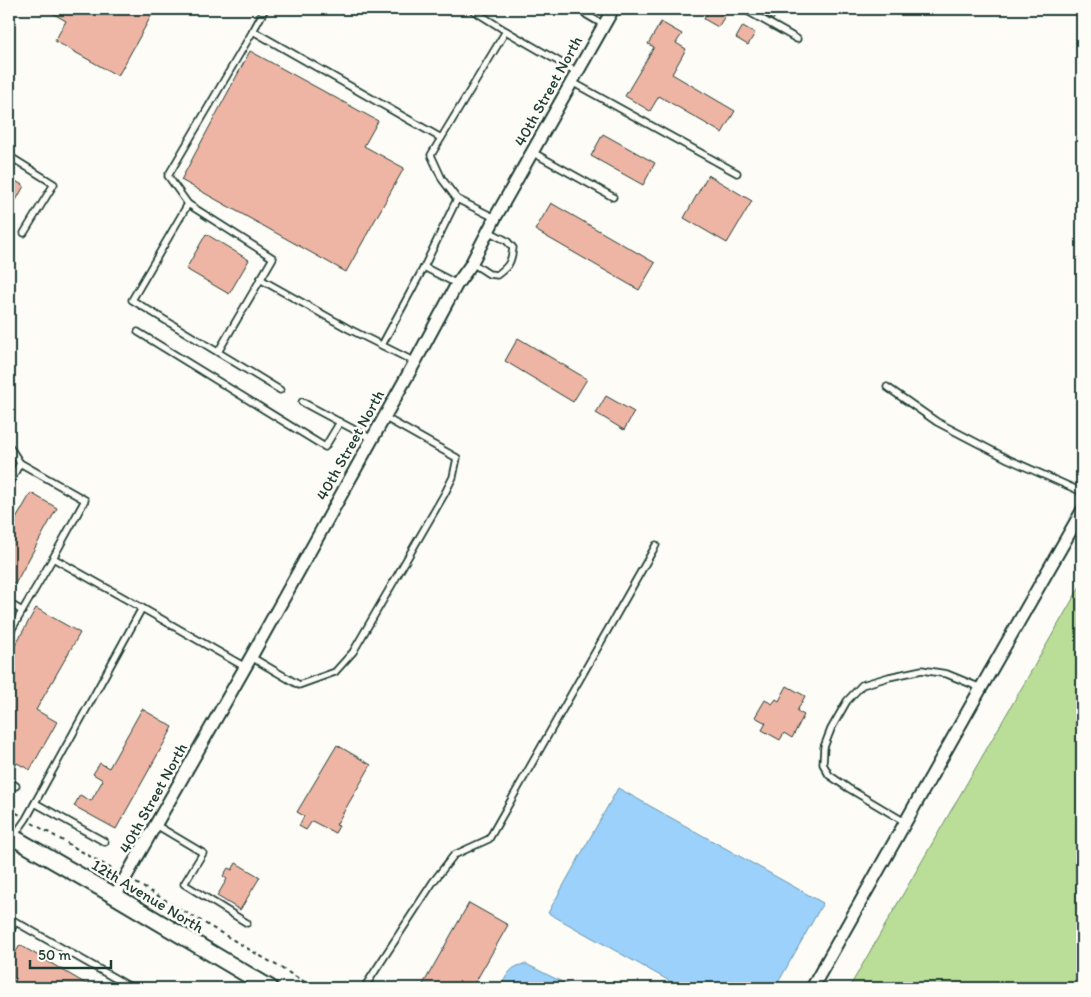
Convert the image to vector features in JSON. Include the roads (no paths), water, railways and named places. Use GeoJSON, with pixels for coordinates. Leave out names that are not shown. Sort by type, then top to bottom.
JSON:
{"type":"FeatureCollection","features":[{"type":"Feature","properties":{"kind":"main road","name":"12th Avenue North"},"geometry":{"type":"LineString","coordinates":[[11,836],[270,988]]}},
{"type":"Feature","properties":{"kind":"street","name":"40th Street North"},"geometry":{"type":"LineString","coordinates":[[115,896],[613,9]]}},
{"type":"Feature","properties":{"kind":"street"},"geometry":{"type":"LineString","coordinates":[[812,988],[1082,511]]}},
{"type":"Feature","properties":{"kind":"lane"},"geometry":{"type":"LineString","coordinates":[[218,352],[272,258],[188,204],[168,176],[265,9]]}},
{"type":"Feature","properties":{"kind":"lane"},"geometry":{"type":"LineString","coordinates":[[470,9],[575,77],[737,173]]}},
{"type":"Feature","properties":{"kind":"lane"},"geometry":{"type":"LineString","coordinates":[[580,9],[604,25]]}},
{"type":"Feature","properties":{"kind":"lane"},"geometry":{"type":"LineString","coordinates":[[744,9],[797,39]]}},
{"type":"Feature","properties":{"kind":"lane"},"geometry":{"type":"LineString","coordinates":[[253,31],[441,138]]}},
{"type":"Feature","properties":{"kind":"lane"},"geometry":{"type":"LineString","coordinates":[[495,218],[457,199],[442,179],[431,155],[506,31]]}},
{"type":"Feature","properties":{"kind":"lane"},"geometry":{"type":"LineString","coordinates":[[532,152],[613,197]]}},
{"type":"Feature","properties":{"kind":"lane"},"geometry":{"type":"LineString","coordinates":[[9,156],[54,184],[24,233]]}},
{"type":"Feature","properties":{"kind":"lane"},"geometry":{"type":"LineString","coordinates":[[382,345],[424,267],[457,199]]}},
{"type":"Feature","properties":{"kind":"lane"},"geometry":{"type":"LineString","coordinates":[[188,204],[132,300],[280,390]]}},
{"type":"Feature","properties":{"kind":"lane"},"geometry":{"type":"LineString","coordinates":[[472,263],[489,274],[497,275],[507,268],[512,258],[512,248],[507,241],[488,231]]}},
{"type":"Feature","properties":{"kind":"lane"},"geometry":{"type":"LineString","coordinates":[[424,267],[457,284]]}},
{"type":"Feature","properties":{"kind":"lane"},"geometry":{"type":"LineString","coordinates":[[260,279],[349,329],[415,362]]}},
{"type":"Feature","properties":{"kind":"lane"},"geometry":{"type":"LineString","coordinates":[[138,332],[325,447],[340,422]]}},
{"type":"Feature","properties":{"kind":"lane"},"geometry":{"type":"LineString","coordinates":[[887,387],[937,422],[1008,459],[1082,492]]}},
{"type":"Feature","properties":{"kind":"lane"},"geometry":{"type":"LineString","coordinates":[[302,402],[372,438]]}},
{"type":"Feature","properties":{"kind":"lane"},"geometry":{"type":"LineString","coordinates":[[53,558],[142,608],[248,662],[299,685],[335,672],[353,652],[454,477],[457,458],[384,418]]}},
{"type":"Feature","properties":{"kind":"lane"},"geometry":{"type":"LineString","coordinates":[[9,446],[20,464],[85,500],[9,634]]}},
{"type":"Feature","properties":{"kind":"lane"},"geometry":{"type":"LineString","coordinates":[[9,484],[20,464]]}},
{"type":"Feature","properties":{"kind":"lane"},"geometry":{"type":"LineString","coordinates":[[364,988],[434,882],[454,856],[489,839],[656,545]]}},
{"type":"Feature","properties":{"kind":"lane"},"geometry":{"type":"LineString","coordinates":[[9,604],[22,611]]}},
{"type":"Feature","properties":{"kind":"lane"},"geometry":{"type":"LineString","coordinates":[[11,836],[26,819],[142,608]]}},
{"type":"Feature","properties":{"kind":"lane"},"geometry":{"type":"LineString","coordinates":[[905,822],[829,776],[823,764],[824,747],[831,728],[847,701],[862,685],[889,677],[922,670],[947,674],[981,688]]}},
{"type":"Feature","properties":{"kind":"lane"},"geometry":{"type":"LineString","coordinates":[[9,781],[16,786]]}},
{"type":"Feature","properties":{"kind":"lane"},"geometry":{"type":"LineString","coordinates":[[35,803],[105,842]]}},
{"type":"Feature","properties":{"kind":"lane"},"geometry":{"type":"LineString","coordinates":[[156,825],[203,853],[184,884],[247,923]]}},
{"type":"Feature","properties":{"kind":"lane"},"geometry":{"type":"LineString","coordinates":[[9,918],[132,988]]}},
{"type":"Feature","properties":{"kind":"lane"},"geometry":{"type":"LineString","coordinates":[[9,934],[15,922]]}},
{"type":"Feature","properties":{"kind":"water"},"geometry":{"type":"Polygon","coordinates":[[[618,788],[823,903],[775,988],[682,988],[548,913],[618,788]]]}},
{"type":"Feature","properties":{"kind":"water"},"geometry":{"type":"Polygon","coordinates":[[[526,964],[574,988],[499,988],[512,969],[526,964]]]}}]}
